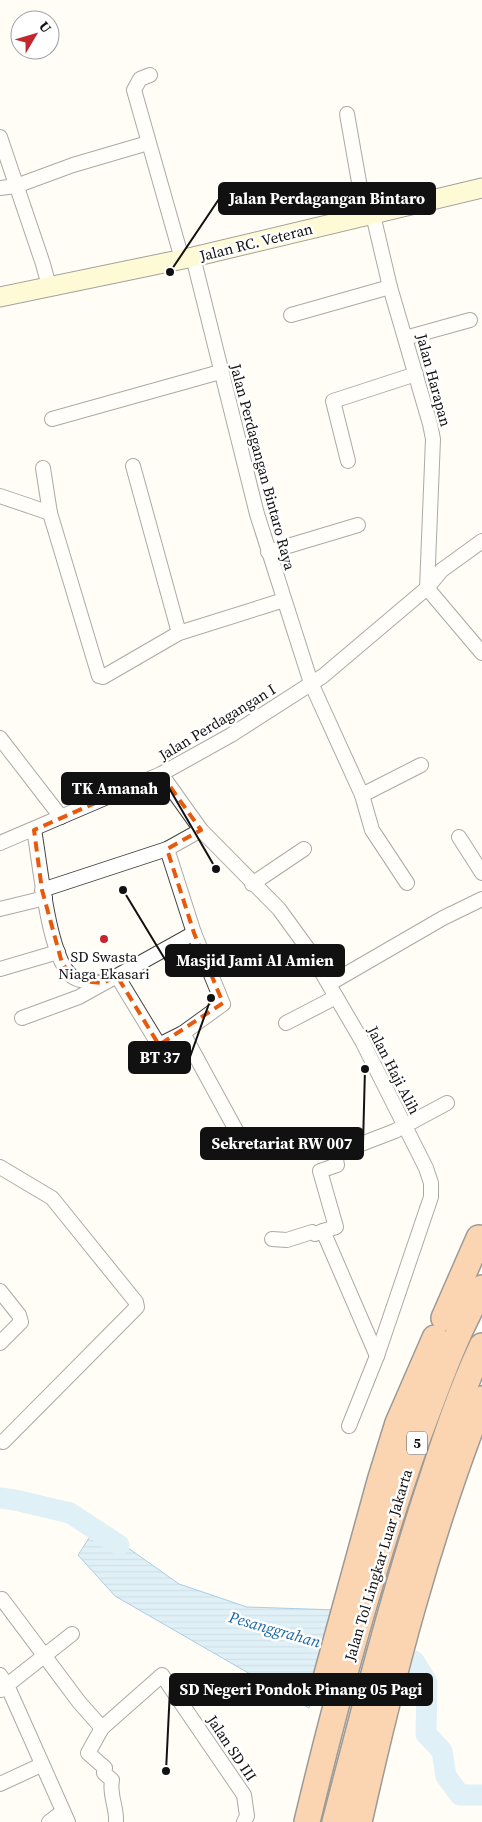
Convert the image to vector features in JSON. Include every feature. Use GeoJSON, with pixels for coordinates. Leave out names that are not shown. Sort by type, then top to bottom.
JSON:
{"type":"FeatureCollection","features":[{"type":"Feature","properties":{"kind":"highway"},"geometry":{"type":"LineString","coordinates":[[290,1822],[317,1743],[356,1602],[398,1423],[479,1238]]}},
{"type":"Feature","properties":{"kind":"highway","name":"Jalan Tol Lingkar Luar Jakarta"},"geometry":{"type":"LineString","coordinates":[[356,1602],[449,1359],[482,1288]]}},
{"type":"Feature","properties":{"kind":"highway","name":"Jalan Tol Lingkar Luar Jakarta"},"geometry":{"type":"LineString","coordinates":[[336,1822],[364,1753],[400,1613],[414,1532],[449,1427],[482,1346]]}},
{"type":"Feature","properties":{"kind":"highway"},"geometry":{"type":"LineString","coordinates":[[400,1613],[438,1526],[449,1486],[482,1399]]}},
{"type":"Feature","properties":{"kind":"highway"},"geometry":{"type":"LineString","coordinates":[[414,1532],[438,1526]]}},
{"type":"Feature","properties":{"kind":"highway"},"geometry":{"type":"LineString","coordinates":[[307,1822],[317,1743]]}},
{"type":"Feature","properties":{"kind":"highway"},"geometry":{"type":"LineString","coordinates":[[359,1822],[364,1753]]}},
{"type":"Feature","properties":{"kind":"main road","name":"Jalan RC. Veteran"},"geometry":{"type":"LineString","coordinates":[[0,297],[188,258],[482,188]]}},
{"type":"Feature","properties":{"kind":"street","name":"Jalan Perdagangan Bintaro Raya"},"geometry":{"type":"LineString","coordinates":[[150,75],[140,79],[134,90],[148,142],[188,258],[268,552],[311,683],[362,796],[372,830],[407,883]]}},
{"type":"Feature","properties":{"kind":"street","name":"Jalan Harapan"},"geometry":{"type":"LineString","coordinates":[[346,114],[369,215],[416,374],[433,439],[427,588]]}},
{"type":"Feature","properties":{"kind":"street"},"geometry":{"type":"LineString","coordinates":[[0,137],[43,264],[48,286]]}},
{"type":"Feature","properties":{"kind":"street"},"geometry":{"type":"LineString","coordinates":[[0,188],[16,186],[73,165],[148,142]]}},
{"type":"Feature","properties":{"kind":"street"},"geometry":{"type":"LineString","coordinates":[[291,315],[390,287]]}},
{"type":"Feature","properties":{"kind":"street"},"geometry":{"type":"LineString","coordinates":[[405,338],[470,320]]}},
{"type":"Feature","properties":{"kind":"street"},"geometry":{"type":"LineString","coordinates":[[52,419],[220,372]]}},
{"type":"Feature","properties":{"kind":"street"},"geometry":{"type":"LineString","coordinates":[[348,461],[333,401],[416,374]]}},
{"type":"Feature","properties":{"kind":"street"},"geometry":{"type":"LineString","coordinates":[[133,466],[179,633]]}},
{"type":"Feature","properties":{"kind":"street"},"geometry":{"type":"LineString","coordinates":[[43,468],[50,512],[98,675],[103,677],[179,633],[284,600]]}},
{"type":"Feature","properties":{"kind":"street"},"geometry":{"type":"LineString","coordinates":[[0,496],[50,512]]}},
{"type":"Feature","properties":{"kind":"street"},"geometry":{"type":"LineString","coordinates":[[268,552],[358,525]]}},
{"type":"Feature","properties":{"kind":"street"},"geometry":{"type":"LineString","coordinates":[[311,683],[323,676],[427,588],[442,570],[482,541]]}},
{"type":"Feature","properties":{"kind":"street"},"geometry":{"type":"LineString","coordinates":[[427,588],[482,654]]}},
{"type":"Feature","properties":{"kind":"street","name":"Jalan Perdagangan I"},"geometry":{"type":"LineString","coordinates":[[0,844],[162,774],[231,735],[311,683]]}},
{"type":"Feature","properties":{"kind":"street"},"geometry":{"type":"LineString","coordinates":[[0,738],[61,817]]}},
{"type":"Feature","properties":{"kind":"street"},"geometry":{"type":"LineString","coordinates":[[362,796],[422,765]]}},
{"type":"Feature","properties":{"kind":"street","name":"Jalan Haji Alih"},"geometry":{"type":"LineString","coordinates":[[162,774],[201,830],[288,919],[362,1040],[426,1168],[431,1183],[432,1197],[376,1356],[349,1426]]}},
{"type":"Feature","properties":{"kind":"street"},"geometry":{"type":"LineString","coordinates":[[34,830],[44,894],[62,963],[73,976],[102,983]]}},
{"type":"Feature","properties":{"kind":"street"},"geometry":{"type":"LineString","coordinates":[[0,909],[167,849],[201,830]]}},
{"type":"Feature","properties":{"kind":"street"},"geometry":{"type":"LineString","coordinates":[[458,837],[482,873]]}},
{"type":"Feature","properties":{"kind":"street"},"geometry":{"type":"LineString","coordinates":[[252,884],[304,848]]}},
{"type":"Feature","properties":{"kind":"street"},"geometry":{"type":"LineString","coordinates":[[118,976],[158,1044],[161,1045],[220,1008],[223,1002],[194,933],[167,849]]}},
{"type":"Feature","properties":{"kind":"street"},"geometry":{"type":"LineString","coordinates":[[329,984],[443,918],[482,899]]}},
{"type":"Feature","properties":{"kind":"street"},"geometry":{"type":"LineString","coordinates":[[22,1018],[74,999],[194,933]]}},
{"type":"Feature","properties":{"kind":"street"},"geometry":{"type":"LineString","coordinates":[[0,969],[58,952]]}},
{"type":"Feature","properties":{"kind":"street"},"geometry":{"type":"LineString","coordinates":[[286,1023],[336,997]]}},
{"type":"Feature","properties":{"kind":"street"},"geometry":{"type":"LineString","coordinates":[[183,1032],[243,1143]]}},
{"type":"Feature","properties":{"kind":"street"},"geometry":{"type":"LineString","coordinates":[[272,1239],[286,1240],[312,1232],[315,1234],[336,1228],[320,1171],[337,1165],[335,1154],[405,1126],[447,1104]]}},
{"type":"Feature","properties":{"kind":"street"},"geometry":{"type":"LineString","coordinates":[[0,1167],[43,1192],[60,1207],[137,1305],[136,1310],[3,1442]]}},
{"type":"Feature","properties":{"kind":"street"},"geometry":{"type":"LineString","coordinates":[[323,1231],[376,1356]]}},
{"type":"Feature","properties":{"kind":"street"},"geometry":{"type":"LineString","coordinates":[[0,1291],[19,1315],[21,1322],[0,1343]]}},
{"type":"Feature","properties":{"kind":"street"},"geometry":{"type":"LineString","coordinates":[[2,1599],[79,1702],[102,1728],[88,1753],[105,1768],[104,1773],[112,1780],[112,1798],[117,1813],[116,1822]]}},
{"type":"Feature","properties":{"kind":"street"},"geometry":{"type":"LineString","coordinates":[[49,1822],[65,1817],[2,1684],[46,1656],[72,1634]]}},
{"type":"Feature","properties":{"kind":"street","name":"Jalan SD III"},"geometry":{"type":"LineString","coordinates":[[102,1728],[162,1675],[244,1795],[247,1816],[244,1822]]}},
{"type":"Feature","properties":{"kind":"street"},"geometry":{"type":"LineString","coordinates":[[0,1784],[41,1766]]}},
{"type":"Feature","properties":{"kind":"highlighted area"},"geometry":{"type":"Polygon","coordinates":[[[161,774],[201,830],[167,849],[194,933],[223,1003],[159,1045],[117,976],[103,983],[83,981],[73,977],[62,963],[42,890],[34,830],[161,774]]]}},
{"type":"Feature","properties":{"kind":"water"},"geometry":{"type":"Polygon","coordinates":[[[97,1526],[179,1584],[247,1607],[337,1610],[309,1708],[115,1596],[78,1555],[97,1526]]]}},
{"type":"Feature","properties":{"kind":"waterway","name":"Pesanggrahan"},"geometry":{"type":"LineString","coordinates":[[0,1498],[70,1513],[119,1545]]}},
{"type":"Feature","properties":{"kind":"waterway","name":"Pesanggrahan"},"geometry":{"type":"LineString","coordinates":[[337,1646],[414,1661],[427,1682],[426,1734],[442,1751],[446,1776],[460,1795],[482,1795]]}},
{"type":"Feature","properties":{"kind":"place","name":"Jalan Perdagangan Bintaro"},"geometry":{"type":"Point","coordinates":[170,272]}},
{"type":"Feature","properties":{"kind":"place","name":"TK Amanah"},"geometry":{"type":"Point","coordinates":[216,869]}},
{"type":"Feature","properties":{"kind":"place","name":"Masjid Jami Al Amien"},"geometry":{"type":"Point","coordinates":[123,890]}},
{"type":"Feature","properties":{"kind":"place","name":"SD Swasta Niaga Ekasari"},"geometry":{"type":"Point","coordinates":[104,939]}},
{"type":"Feature","properties":{"kind":"place","name":"BT 37"},"geometry":{"type":"Point","coordinates":[211,998]}},
{"type":"Feature","properties":{"kind":"place","name":"Sekretariat RW 007"},"geometry":{"type":"Point","coordinates":[365,1069]}},
{"type":"Feature","properties":{"kind":"place","name":"SD Negeri Pondok Pinang 05 Pagi"},"geometry":{"type":"Point","coordinates":[166,1771]}}]}
